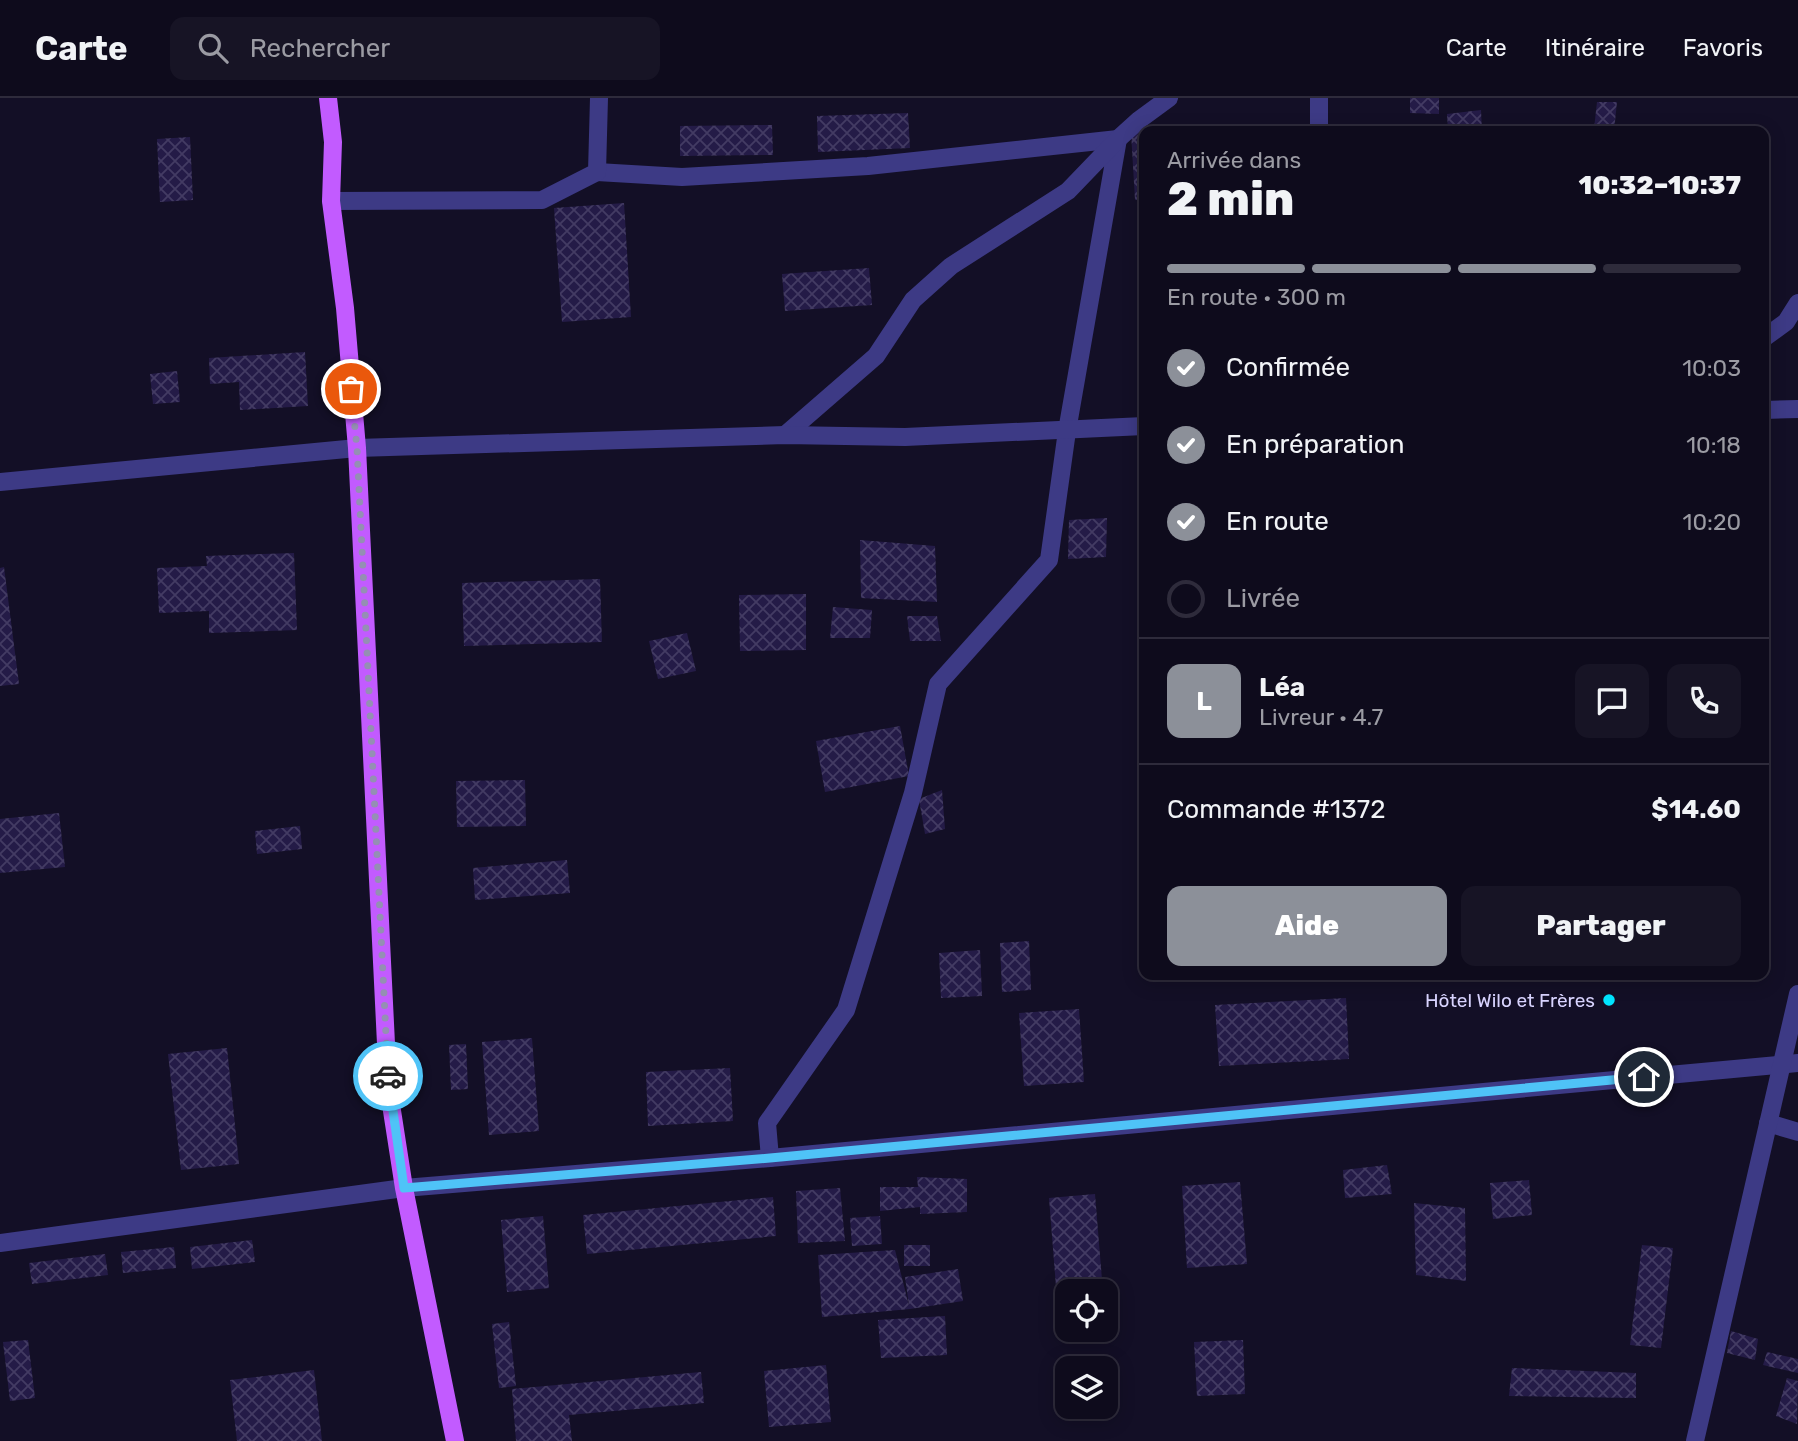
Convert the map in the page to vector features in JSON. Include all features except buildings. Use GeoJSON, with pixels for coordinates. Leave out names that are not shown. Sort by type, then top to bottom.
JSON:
{"type":"FeatureCollection","features":[{"type":"Feature","properties":{"kind":"main road"},"geometry":{"type":"LineString","coordinates":[[328,98],[333,142],[331,201],[345,308],[357,448],[388,1085],[404,1188],[455,1441]]}},
{"type":"Feature","properties":{"kind":"street"},"geometry":{"type":"LineString","coordinates":[[597,172],[600,98]]}},
{"type":"Feature","properties":{"kind":"street"},"geometry":{"type":"LineString","coordinates":[[785,435],[876,356],[913,300],[951,266],[1068,191],[1118,139],[1168,98]]}},
{"type":"Feature","properties":{"kind":"street"},"geometry":{"type":"LineString","coordinates":[[1319,98],[1319,126]]}},
{"type":"Feature","properties":{"kind":"street"},"geometry":{"type":"LineString","coordinates":[[331,201],[542,200],[597,172],[682,177],[855,167],[1118,139]]}},
{"type":"Feature","properties":{"kind":"street"},"geometry":{"type":"LineString","coordinates":[[770,1158],[767,1123],[846,1010],[913,793],[938,684],[1049,560],[1067,431],[1118,139]]}},
{"type":"Feature","properties":{"kind":"street"},"geometry":{"type":"LineString","coordinates":[[1769,334],[1786,322],[1798,303]]}},
{"type":"Feature","properties":{"kind":"street"},"geometry":{"type":"LineString","coordinates":[[1769,410],[1798,409]]}},
{"type":"Feature","properties":{"kind":"street"},"geometry":{"type":"LineString","coordinates":[[0,482],[357,448],[785,435],[905,437],[1139,426]]}},
{"type":"Feature","properties":{"kind":"street"},"geometry":{"type":"LineString","coordinates":[[1695,1441],[1768,1123],[1789,1064],[1798,994]]}},
{"type":"Feature","properties":{"kind":"street"},"geometry":{"type":"LineString","coordinates":[[0,1243],[404,1188],[770,1158],[1789,1064]]}},
{"type":"Feature","properties":{"kind":"street"},"geometry":{"type":"LineString","coordinates":[[1768,1123],[1798,1132]]}},
{"type":"Feature","properties":{"kind":"way so far"},"geometry":{"type":"LineString","coordinates":[[351,389],[357,448],[388,1076]]}},
{"type":"Feature","properties":{"kind":"place","name":"Hôtel Wilo et Frères"},"geometry":{"type":"Point","coordinates":[1609,1000]}},
{"type":"Feature","properties":{"kind":"route"},"geometry":{"type":"LineString","coordinates":[[388,1076],[404,1188],[770,1158],[1644,1077]]}}]}
